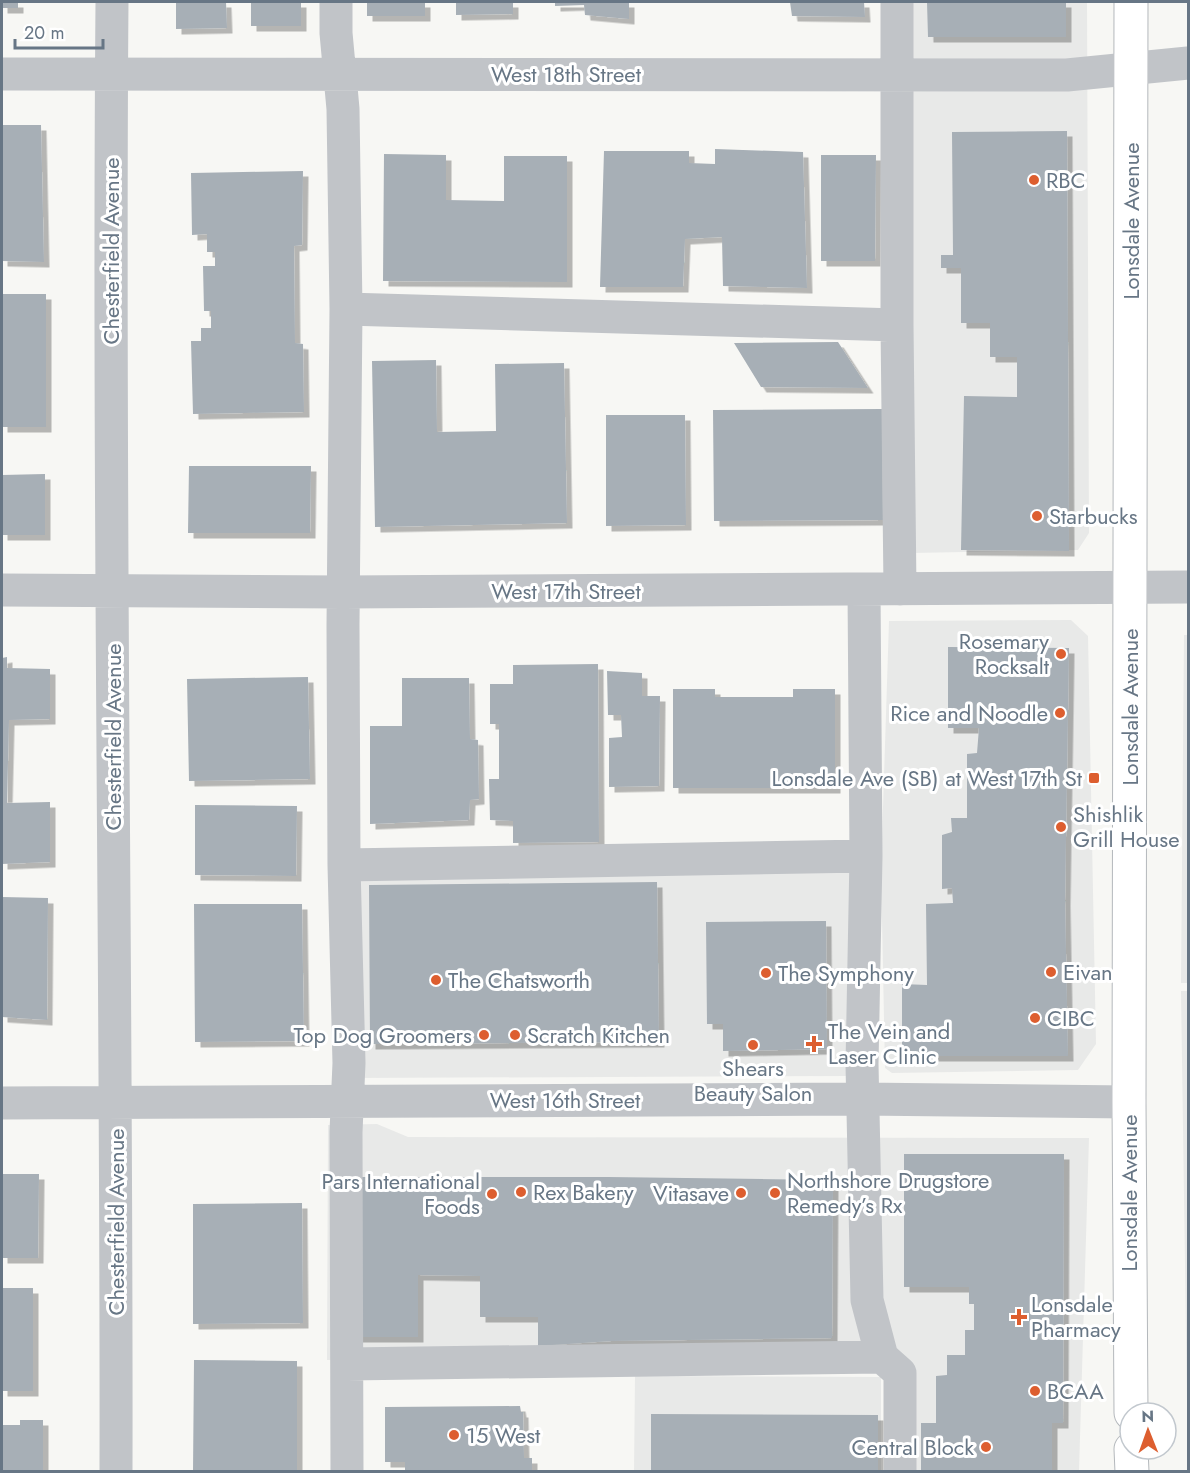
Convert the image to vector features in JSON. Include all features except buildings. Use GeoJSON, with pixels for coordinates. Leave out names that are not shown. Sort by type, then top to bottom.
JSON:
{"type":"FeatureCollection","features":[{"type":"Feature","properties":{"kind":"main road","name":"Lonsdale Avenue"},"geometry":{"type":"LineString","coordinates":[[1131,2],[1129,1102],[1131,1401]]}},
{"type":"Feature","properties":{"kind":"street","name":"Chesterfield Avenue"},"geometry":{"type":"LineString","coordinates":[[112,2],[116,1472]]}},
{"type":"Feature","properties":{"kind":"street"},"geometry":{"type":"LineString","coordinates":[[336,2],[343,109],[346,309],[343,592],[344,865],[349,1063],[347,1101],[347,1472]]}},
{"type":"Feature","properties":{"kind":"street"},"geometry":{"type":"LineString","coordinates":[[897,2],[900,589]]}},
{"type":"Feature","properties":{"kind":"street","name":"West 18th Street"},"geometry":{"type":"LineString","coordinates":[[2,74],[1067,75],[1188,63]]}},
{"type":"Feature","properties":{"kind":"street"},"geometry":{"type":"LineString","coordinates":[[346,309],[897,325]]}},
{"type":"Feature","properties":{"kind":"street","name":"West 17th Street"},"geometry":{"type":"LineString","coordinates":[[2,590],[343,592],[1188,587]]}},
{"type":"Feature","properties":{"kind":"street"},"geometry":{"type":"LineString","coordinates":[[864,590],[866,856],[862,1099],[867,1300],[882,1357],[900,1373],[900,1472]]}},
{"type":"Feature","properties":{"kind":"street"},"geometry":{"type":"LineString","coordinates":[[344,865],[866,856]]}},
{"type":"Feature","properties":{"kind":"street","name":"West 16th Street"},"geometry":{"type":"LineString","coordinates":[[2,1103],[862,1099],[1129,1102]]}},
{"type":"Feature","properties":{"kind":"street"},"geometry":{"type":"LineString","coordinates":[[347,1364],[882,1357]]}},
{"type":"Feature","properties":{"kind":"shaded area"},"geometry":{"type":"Polygon","coordinates":[[[912,2],[1087,2],[1089,533],[1078,550],[911,553],[912,2]]]}},
{"type":"Feature","properties":{"kind":"shaded area"},"geometry":{"type":"Polygon","coordinates":[[[1071,620],[1088,636],[1096,1044],[1078,1070],[892,1073],[885,1068],[881,870],[889,621],[1071,620]]]}},
{"type":"Feature","properties":{"kind":"shaded area"},"geometry":{"type":"Polygon","coordinates":[[[1184,635],[1188,635],[1188,983],[1181,983],[1184,635]]]}},
{"type":"Feature","properties":{"kind":"shaded area"},"geometry":{"type":"Polygon","coordinates":[[[852,871],[852,1076],[352,1078],[352,873],[852,871]]]}},
{"type":"Feature","properties":{"kind":"shaded area"},"geometry":{"type":"Polygon","coordinates":[[[1181,991],[1188,991],[1188,1471],[1181,991]]]}},
{"type":"Feature","properties":{"kind":"shaded area"},"geometry":{"type":"Polygon","coordinates":[[[377,1124],[408,1137],[1089,1138],[1079,1471],[907,1471],[889,1352],[327,1360],[328,1125],[377,1124]]]}},
{"type":"Feature","properties":{"kind":"shaded area"},"geometry":{"type":"Polygon","coordinates":[[[635,1376],[881,1377],[881,1471],[634,1472],[635,1376]]]}},
{"type":"Feature","properties":{"kind":"place","name":"RBC"},"geometry":{"type":"Point","coordinates":[1034,180]}},
{"type":"Feature","properties":{"kind":"place","name":"Starbucks"},"geometry":{"type":"Point","coordinates":[1037,516]}},
{"type":"Feature","properties":{"kind":"place","name":"Rosemary Rocksalt"},"geometry":{"type":"Point","coordinates":[1061,654]}},
{"type":"Feature","properties":{"kind":"place","name":"Rice and Noodle"},"geometry":{"type":"Point","coordinates":[1060,713]}},
{"type":"Feature","properties":{"kind":"place","name":"Lonsdale Ave (SB) at West 17th St"},"geometry":{"type":"Point","coordinates":[1094,778]}},
{"type":"Feature","properties":{"kind":"place","name":"Shishlik Grill House"},"geometry":{"type":"Point","coordinates":[1061,827]}},
{"type":"Feature","properties":{"kind":"place","name":"Eivan"},"geometry":{"type":"Point","coordinates":[1051,972]}},
{"type":"Feature","properties":{"kind":"place","name":"The Symphony"},"geometry":{"type":"Point","coordinates":[766,973]}},
{"type":"Feature","properties":{"kind":"place","name":"The Chatsworth"},"geometry":{"type":"Point","coordinates":[436,980]}},
{"type":"Feature","properties":{"kind":"place","name":"CIBC"},"geometry":{"type":"Point","coordinates":[1035,1018]}},
{"type":"Feature","properties":{"kind":"place","name":"Top Dog Groomers"},"geometry":{"type":"Point","coordinates":[484,1035]}},
{"type":"Feature","properties":{"kind":"place","name":"Scratch Kitchen"},"geometry":{"type":"Point","coordinates":[515,1035]}},
{"type":"Feature","properties":{"kind":"place","name":"The Vein and Laser Clinic"},"geometry":{"type":"Point","coordinates":[814,1044]}},
{"type":"Feature","properties":{"kind":"place","name":"Shears Beauty Salon"},"geometry":{"type":"Point","coordinates":[753,1045]}},
{"type":"Feature","properties":{"kind":"place","name":"Rex Bakery"},"geometry":{"type":"Point","coordinates":[521,1192]}},
{"type":"Feature","properties":{"kind":"place","name":"Vitasave"},"geometry":{"type":"Point","coordinates":[741,1193]}},
{"type":"Feature","properties":{"kind":"place","name":"Northshore Drugstore Remedy’s Rx"},"geometry":{"type":"Point","coordinates":[775,1193]}},
{"type":"Feature","properties":{"kind":"place","name":"Pars International Foods"},"geometry":{"type":"Point","coordinates":[492,1194]}},
{"type":"Feature","properties":{"kind":"place","name":"Lonsdale Pharmacy"},"geometry":{"type":"Point","coordinates":[1019,1317]}},
{"type":"Feature","properties":{"kind":"place","name":"BCAA"},"geometry":{"type":"Point","coordinates":[1035,1391]}},
{"type":"Feature","properties":{"kind":"place","name":"15 West"},"geometry":{"type":"Point","coordinates":[454,1435]}},
{"type":"Feature","properties":{"kind":"place","name":"Central Block"},"geometry":{"type":"Point","coordinates":[986,1447]}}]}
